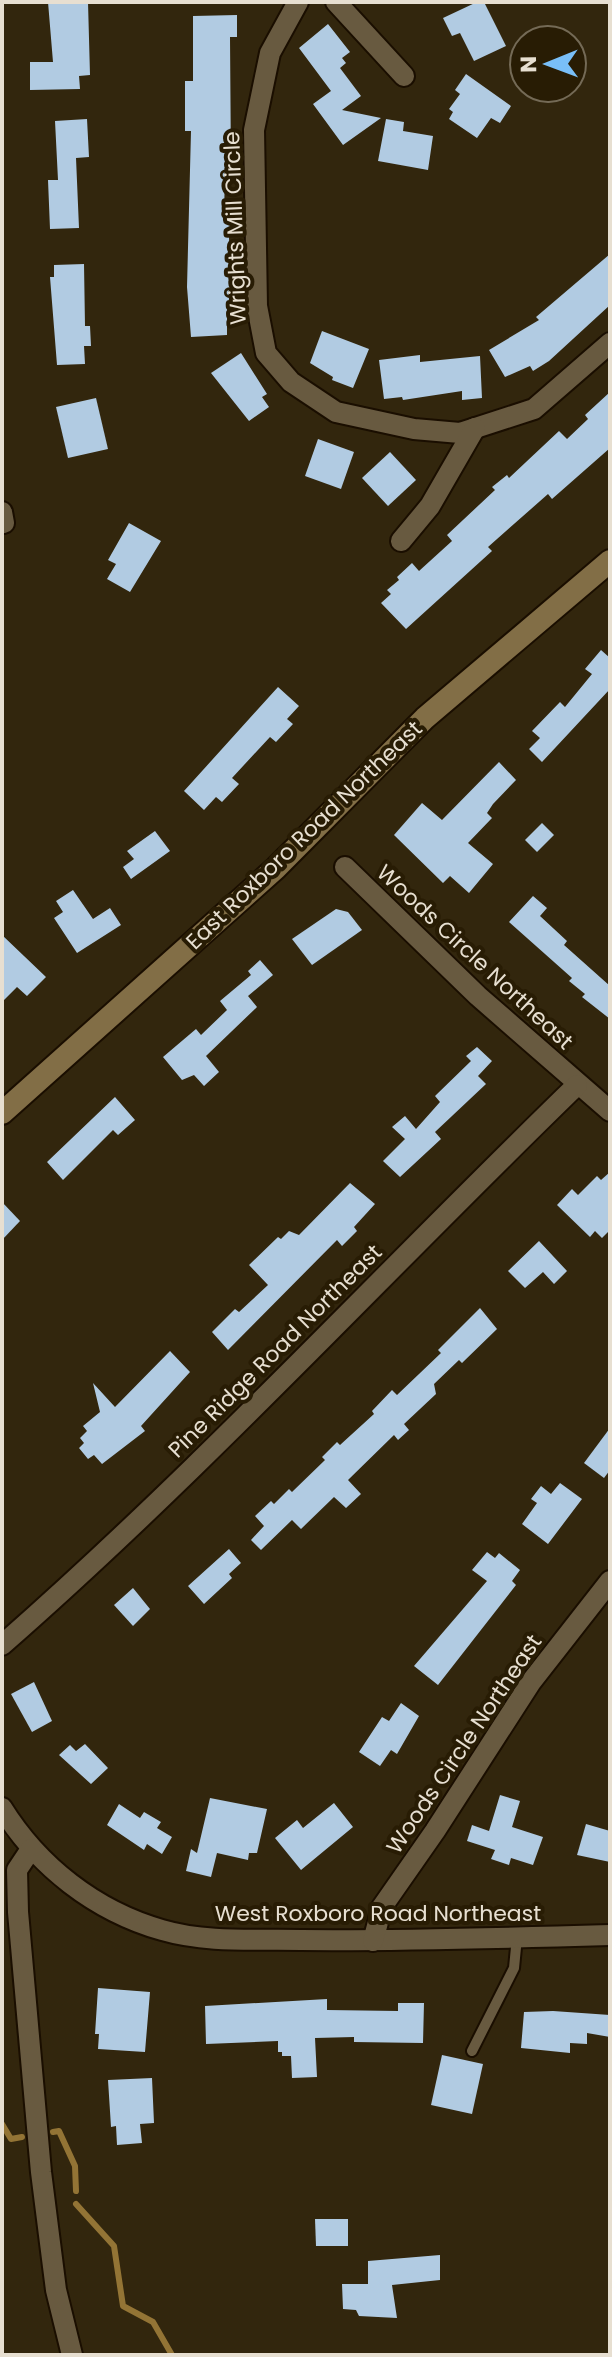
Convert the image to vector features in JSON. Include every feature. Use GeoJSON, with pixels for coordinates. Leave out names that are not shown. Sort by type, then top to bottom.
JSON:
{"type":"FeatureCollection","features":[{"type":"Feature","properties":{"kind":"main road","name":"East Roxboro Road Northeast"},"geometry":{"type":"LineString","coordinates":[[2,1113],[276,868],[425,718],[606,570]]}},
{"type":"Feature","properties":{"kind":"street","name":"Wrights Mill Circle"},"geometry":{"type":"LineString","coordinates":[[298,2],[270,53],[254,130],[257,306],[266,353],[291,382],[336,412],[414,429],[460,433],[534,409],[610,343]]}},
{"type":"Feature","properties":{"kind":"street"},"geometry":{"type":"LineString","coordinates":[[336,2],[404,76]]}},
{"type":"Feature","properties":{"kind":"street"},"geometry":{"type":"LineString","coordinates":[[401,541],[430,506],[475,428]]}},
{"type":"Feature","properties":{"kind":"street","name":"Woods Circle Northeast"},"geometry":{"type":"LineString","coordinates":[[345,867],[478,996],[610,1111]]}},
{"type":"Feature","properties":{"kind":"street","name":"Pine Ridge Road Northeast"},"geometry":{"type":"LineString","coordinates":[[2,1645],[228,1436],[280,1378],[577,1085]]}},
{"type":"Feature","properties":{"kind":"street","name":"Woods Circle Northeast"},"geometry":{"type":"LineString","coordinates":[[373,1941],[382,1907],[531,1682],[610,1581]]}},
{"type":"Feature","properties":{"kind":"street","name":"West Roxboro Road Northeast"},"geometry":{"type":"LineString","coordinates":[[2,1808],[31,1849],[96,1901],[164,1931],[216,1939],[373,1941],[610,1935]]}},
{"type":"Feature","properties":{"kind":"street"},"geometry":{"type":"LineString","coordinates":[[31,1849],[17,1870],[18,1912],[41,2172],[57,2300],[72,2355]]}},
{"type":"Feature","properties":{"kind":"lane"},"geometry":{"type":"LineString","coordinates":[[472,2051],[514,1968],[517,1937]]}},
{"type":"Feature","properties":{"kind":"building"},"geometry":{"type":"Polygon","coordinates":[[[48,2],[88,2],[90,75],[79,76],[80,89],[30,90],[30,62],[53,62],[48,2]]]}},
{"type":"Feature","properties":{"kind":"building"},"geometry":{"type":"Polygon","coordinates":[[[477,2],[484,2],[506,46],[474,61],[460,33],[452,36],[443,18],[477,2]]]}},
{"type":"Feature","properties":{"kind":"building"},"geometry":{"type":"Polygon","coordinates":[[[237,15],[237,37],[230,37],[231,170],[225,169],[224,217],[232,217],[232,237],[229,237],[231,305],[227,305],[227,335],[191,337],[187,287],[191,131],[185,131],[185,81],[193,81],[193,16],[237,15]]]}},
{"type":"Feature","properties":{"kind":"building"},"geometry":{"type":"Polygon","coordinates":[[[328,24],[350,52],[342,58],[346,63],[340,68],[361,96],[342,110],[381,118],[343,145],[313,104],[331,91],[299,48],[328,24]]]}},
{"type":"Feature","properties":{"kind":"building"},"geometry":{"type":"Polygon","coordinates":[[[466,74],[511,106],[500,123],[491,118],[477,138],[449,119],[453,112],[449,109],[460,94],[455,90],[466,74]]]}},
{"type":"Feature","properties":{"kind":"building"},"geometry":{"type":"Polygon","coordinates":[[[87,119],[89,157],[76,158],[79,228],[50,229],[48,180],[58,180],[55,121],[87,119]]]}},
{"type":"Feature","properties":{"kind":"building"},"geometry":{"type":"Polygon","coordinates":[[[386,119],[404,122],[403,131],[433,136],[428,170],[378,161],[386,119]]]}},
{"type":"Feature","properties":{"kind":"building"},"geometry":{"type":"Polygon","coordinates":[[[610,254],[610,305],[549,361],[533,371],[530,366],[505,377],[489,350],[539,320],[536,317],[610,254]]]}},
{"type":"Feature","properties":{"kind":"building"},"geometry":{"type":"Polygon","coordinates":[[[84,264],[85,326],[90,326],[91,346],[84,346],[85,364],[57,365],[50,277],[54,277],[54,265],[84,264]]]}},
{"type":"Feature","properties":{"kind":"building"},"geometry":{"type":"Polygon","coordinates":[[[322,331],[369,349],[353,388],[332,380],[333,377],[310,363],[322,331]]]}},
{"type":"Feature","properties":{"kind":"building"},"geometry":{"type":"Polygon","coordinates":[[[241,353],[267,394],[262,397],[269,407],[249,421],[211,373],[241,353]]]}},
{"type":"Feature","properties":{"kind":"building"},"geometry":{"type":"Polygon","coordinates":[[[420,355],[420,362],[480,356],[482,398],[462,400],[462,391],[403,400],[402,397],[384,399],[379,360],[420,355]]]}},
{"type":"Feature","properties":{"kind":"building"},"geometry":{"type":"Polygon","coordinates":[[[610,392],[610,448],[552,499],[548,494],[488,547],[492,551],[406,629],[381,603],[391,594],[387,590],[399,580],[397,577],[412,563],[419,571],[452,541],[447,535],[495,490],[492,487],[507,475],[509,478],[559,431],[567,439],[588,419],[585,415],[610,392]]]}},
{"type":"Feature","properties":{"kind":"building"},"geometry":{"type":"Polygon","coordinates":[[[96,398],[108,449],[68,458],[56,407],[96,398]]]}},
{"type":"Feature","properties":{"kind":"building"},"geometry":{"type":"Polygon","coordinates":[[[318,439],[354,452],[341,489],[305,476],[318,439]]]}},
{"type":"Feature","properties":{"kind":"building"},"geometry":{"type":"Polygon","coordinates":[[[390,452],[416,480],[388,506],[362,478],[390,452]]]}},
{"type":"Feature","properties":{"kind":"building"},"geometry":{"type":"Polygon","coordinates":[[[129,523],[161,541],[130,592],[107,579],[116,564],[108,560],[129,523]]]}},
{"type":"Feature","properties":{"kind":"building"},"geometry":{"type":"Polygon","coordinates":[[[601,650],[610,658],[610,689],[542,762],[529,749],[540,738],[532,731],[560,702],[565,707],[592,674],[585,669],[601,650]]]}},
{"type":"Feature","properties":{"kind":"building"},"geometry":{"type":"Polygon","coordinates":[[[278,687],[299,706],[287,719],[293,724],[276,742],[270,737],[232,778],[239,784],[222,802],[216,797],[204,810],[184,791],[278,687]]]}},
{"type":"Feature","properties":{"kind":"building"},"geometry":{"type":"Polygon","coordinates":[[[499,762],[516,780],[487,813],[492,818],[468,843],[493,864],[469,893],[450,876],[443,883],[394,835],[422,803],[442,820],[499,762]]]}},
{"type":"Feature","properties":{"kind":"building"},"geometry":{"type":"Polygon","coordinates":[[[542,823],[554,835],[537,852],[525,840],[542,823]]]}},
{"type":"Feature","properties":{"kind":"building"},"geometry":{"type":"Polygon","coordinates":[[[155,831],[170,851],[131,879],[123,867],[134,859],[127,851],[155,831]]]}},
{"type":"Feature","properties":{"kind":"building"},"geometry":{"type":"Polygon","coordinates":[[[73,890],[93,919],[110,908],[121,925],[77,953],[54,918],[63,912],[56,901],[73,890]]]}},
{"type":"Feature","properties":{"kind":"building"},"geometry":{"type":"Polygon","coordinates":[[[533,896],[547,908],[540,916],[567,941],[564,945],[610,986],[610,1019],[582,997],[585,994],[569,981],[572,978],[509,922],[533,896]]]}},
{"type":"Feature","properties":{"kind":"building"},"geometry":{"type":"Polygon","coordinates":[[[336,909],[348,912],[362,930],[312,965],[292,939],[336,909]]]}},
{"type":"Feature","properties":{"kind":"building"},"geometry":{"type":"Polygon","coordinates":[[[2,935],[46,977],[27,996],[17,987],[2,1002],[2,935]]]}},
{"type":"Feature","properties":{"kind":"building"},"geometry":{"type":"Polygon","coordinates":[[[260,960],[273,975],[248,996],[257,1007],[206,1056],[219,1072],[204,1086],[194,1075],[182,1080],[163,1057],[196,1029],[201,1035],[227,1010],[220,1001],[251,975],[248,971],[260,960]]]}},
{"type":"Feature","properties":{"kind":"building"},"geometry":{"type":"Polygon","coordinates":[[[477,1047],[492,1061],[478,1076],[486,1084],[435,1132],[441,1139],[400,1177],[383,1161],[405,1139],[392,1127],[405,1116],[416,1129],[440,1102],[435,1096],[471,1061],[466,1056],[477,1047]]]}},
{"type":"Feature","properties":{"kind":"building"},"geometry":{"type":"Polygon","coordinates":[[[115,1097],[135,1120],[118,1135],[113,1130],[63,1180],[47,1162],[115,1097]]]}},
{"type":"Feature","properties":{"kind":"building"},"geometry":{"type":"Polygon","coordinates":[[[610,1172],[610,1230],[602,1238],[595,1231],[590,1237],[557,1205],[572,1189],[578,1195],[597,1176],[601,1180],[610,1172]]]}},
{"type":"Feature","properties":{"kind":"building"},"geometry":{"type":"Polygon","coordinates":[[[350,1183],[375,1204],[354,1227],[357,1231],[342,1246],[337,1240],[228,1350],[212,1332],[235,1309],[239,1312],[268,1285],[249,1265],[278,1237],[281,1239],[289,1231],[299,1235],[350,1183]]]}},
{"type":"Feature","properties":{"kind":"building"},"geometry":{"type":"Polygon","coordinates":[[[2,1202],[20,1221],[2,1240],[2,1202]]]}},
{"type":"Feature","properties":{"kind":"building"},"geometry":{"type":"Polygon","coordinates":[[[539,1241],[567,1271],[554,1284],[543,1272],[525,1288],[508,1271],[539,1241]]]}},
{"type":"Feature","properties":{"kind":"building"},"geometry":{"type":"Polygon","coordinates":[[[480,1308],[497,1329],[462,1363],[459,1360],[434,1384],[436,1394],[404,1424],[409,1430],[398,1440],[394,1435],[348,1480],[361,1494],[346,1508],[334,1497],[301,1529],[292,1520],[261,1550],[251,1540],[264,1526],[255,1516],[271,1501],[274,1504],[289,1489],[292,1492],[325,1460],[322,1457],[337,1442],[340,1445],[374,1414],[372,1411],[392,1390],[397,1395],[441,1353],[438,1350],[480,1308]]]}},
{"type":"Feature","properties":{"kind":"building"},"geometry":{"type":"Polygon","coordinates":[[[170,1351],[190,1372],[141,1426],[145,1431],[102,1464],[94,1455],[88,1459],[79,1448],[84,1443],[80,1438],[87,1431],[83,1426],[100,1412],[93,1383],[115,1407],[170,1351]]]}},
{"type":"Feature","properties":{"kind":"building"},"geometry":{"type":"Polygon","coordinates":[[[610,1428],[610,1470],[604,1478],[584,1463],[610,1428]]]}},
{"type":"Feature","properties":{"kind":"building"},"geometry":{"type":"Polygon","coordinates":[[[560,1483],[582,1499],[548,1544],[522,1524],[537,1503],[531,1499],[541,1486],[551,1494],[560,1483]]]}},
{"type":"Feature","properties":{"kind":"building"},"geometry":{"type":"Polygon","coordinates":[[[229,1549],[241,1563],[229,1574],[232,1578],[204,1604],[188,1586],[229,1549]]]}},
{"type":"Feature","properties":{"kind":"building"},"geometry":{"type":"Polygon","coordinates":[[[487,1552],[495,1558],[499,1553],[520,1570],[512,1581],[516,1585],[438,1685],[414,1666],[487,1581],[472,1570],[487,1552]]]}},
{"type":"Feature","properties":{"kind":"building"},"geometry":{"type":"Polygon","coordinates":[[[133,1588],[150,1609],[133,1626],[114,1605],[133,1588]]]}},
{"type":"Feature","properties":{"kind":"building"},"geometry":{"type":"Polygon","coordinates":[[[34,1682],[52,1721],[32,1732],[11,1694],[34,1682]]]}},
{"type":"Feature","properties":{"kind":"building"},"geometry":{"type":"Polygon","coordinates":[[[401,1703],[419,1716],[397,1754],[391,1750],[380,1766],[359,1752],[382,1717],[389,1721],[401,1703]]]}},
{"type":"Feature","properties":{"kind":"building"},"geometry":{"type":"Polygon","coordinates":[[[85,1744],[108,1768],[91,1784],[59,1755],[70,1745],[76,1751],[85,1744]]]}},
{"type":"Feature","properties":{"kind":"building"},"geometry":{"type":"Polygon","coordinates":[[[500,1795],[520,1801],[512,1827],[543,1837],[533,1865],[511,1858],[509,1865],[491,1859],[495,1850],[467,1841],[472,1825],[489,1831],[500,1795]]]}},
{"type":"Feature","properties":{"kind":"building"},"geometry":{"type":"Polygon","coordinates":[[[210,1798],[267,1809],[257,1853],[249,1853],[248,1860],[217,1853],[211,1877],[186,1871],[191,1849],[197,1853],[210,1798]]]}},
{"type":"Feature","properties":{"kind":"building"},"geometry":{"type":"Polygon","coordinates":[[[334,1803],[353,1827],[301,1870],[275,1838],[297,1820],[303,1828],[334,1803]]]}},
{"type":"Feature","properties":{"kind":"building"},"geometry":{"type":"Polygon","coordinates":[[[119,1804],[140,1818],[144,1812],[161,1822],[157,1828],[172,1837],[162,1854],[147,1844],[144,1850],[107,1825],[119,1804]]]}},
{"type":"Feature","properties":{"kind":"building"},"geometry":{"type":"Polygon","coordinates":[[[586,1824],[610,1831],[610,1862],[577,1855],[586,1824]]]}},
{"type":"Feature","properties":{"kind":"building"},"geometry":{"type":"Polygon","coordinates":[[[98,1988],[150,1992],[145,2052],[98,2049],[99,2034],[95,2034],[98,1988]]]}},
{"type":"Feature","properties":{"kind":"building"},"geometry":{"type":"Polygon","coordinates":[[[327,1999],[327,2010],[398,2011],[398,2003],[424,2003],[423,2043],[354,2042],[354,2037],[315,2038],[317,2077],[292,2078],[291,2056],[282,2056],[282,2052],[278,2052],[278,2041],[206,2044],[205,2006],[327,1999]]]}},
{"type":"Feature","properties":{"kind":"building"},"geometry":{"type":"Polygon","coordinates":[[[524,2012],[610,2015],[610,2037],[587,2033],[587,2044],[570,2043],[570,2053],[521,2048],[524,2012]]]}},
{"type":"Feature","properties":{"kind":"building"},"geometry":{"type":"Polygon","coordinates":[[[442,2055],[483,2064],[472,2114],[431,2105],[442,2055]]]}},
{"type":"Feature","properties":{"kind":"building"},"geometry":{"type":"Polygon","coordinates":[[[152,2078],[154,2123],[140,2124],[142,2143],[117,2145],[116,2126],[111,2127],[108,2080],[152,2078]]]}},
{"type":"Feature","properties":{"kind":"building"},"geometry":{"type":"Polygon","coordinates":[[[315,2219],[348,2219],[348,2246],[316,2246],[315,2219]]]}},
{"type":"Feature","properties":{"kind":"building"},"geometry":{"type":"Polygon","coordinates":[[[440,2255],[440,2280],[392,2285],[397,2318],[359,2316],[356,2310],[343,2309],[342,2284],[368,2284],[368,2261],[440,2255]]]}},
{"type":"Feature","properties":{"kind":"waterway"},"geometry":{"type":"LineString","coordinates":[[2,2124],[11,2139],[22,2137]]}},
{"type":"Feature","properties":{"kind":"waterway"},"geometry":{"type":"LineString","coordinates":[[53,2132],[59,2131],[75,2166],[76,2191]]}},
{"type":"Feature","properties":{"kind":"waterway"},"geometry":{"type":"LineString","coordinates":[[76,2204],[114,2246],[123,2306],[153,2322],[172,2355]]}}]}
